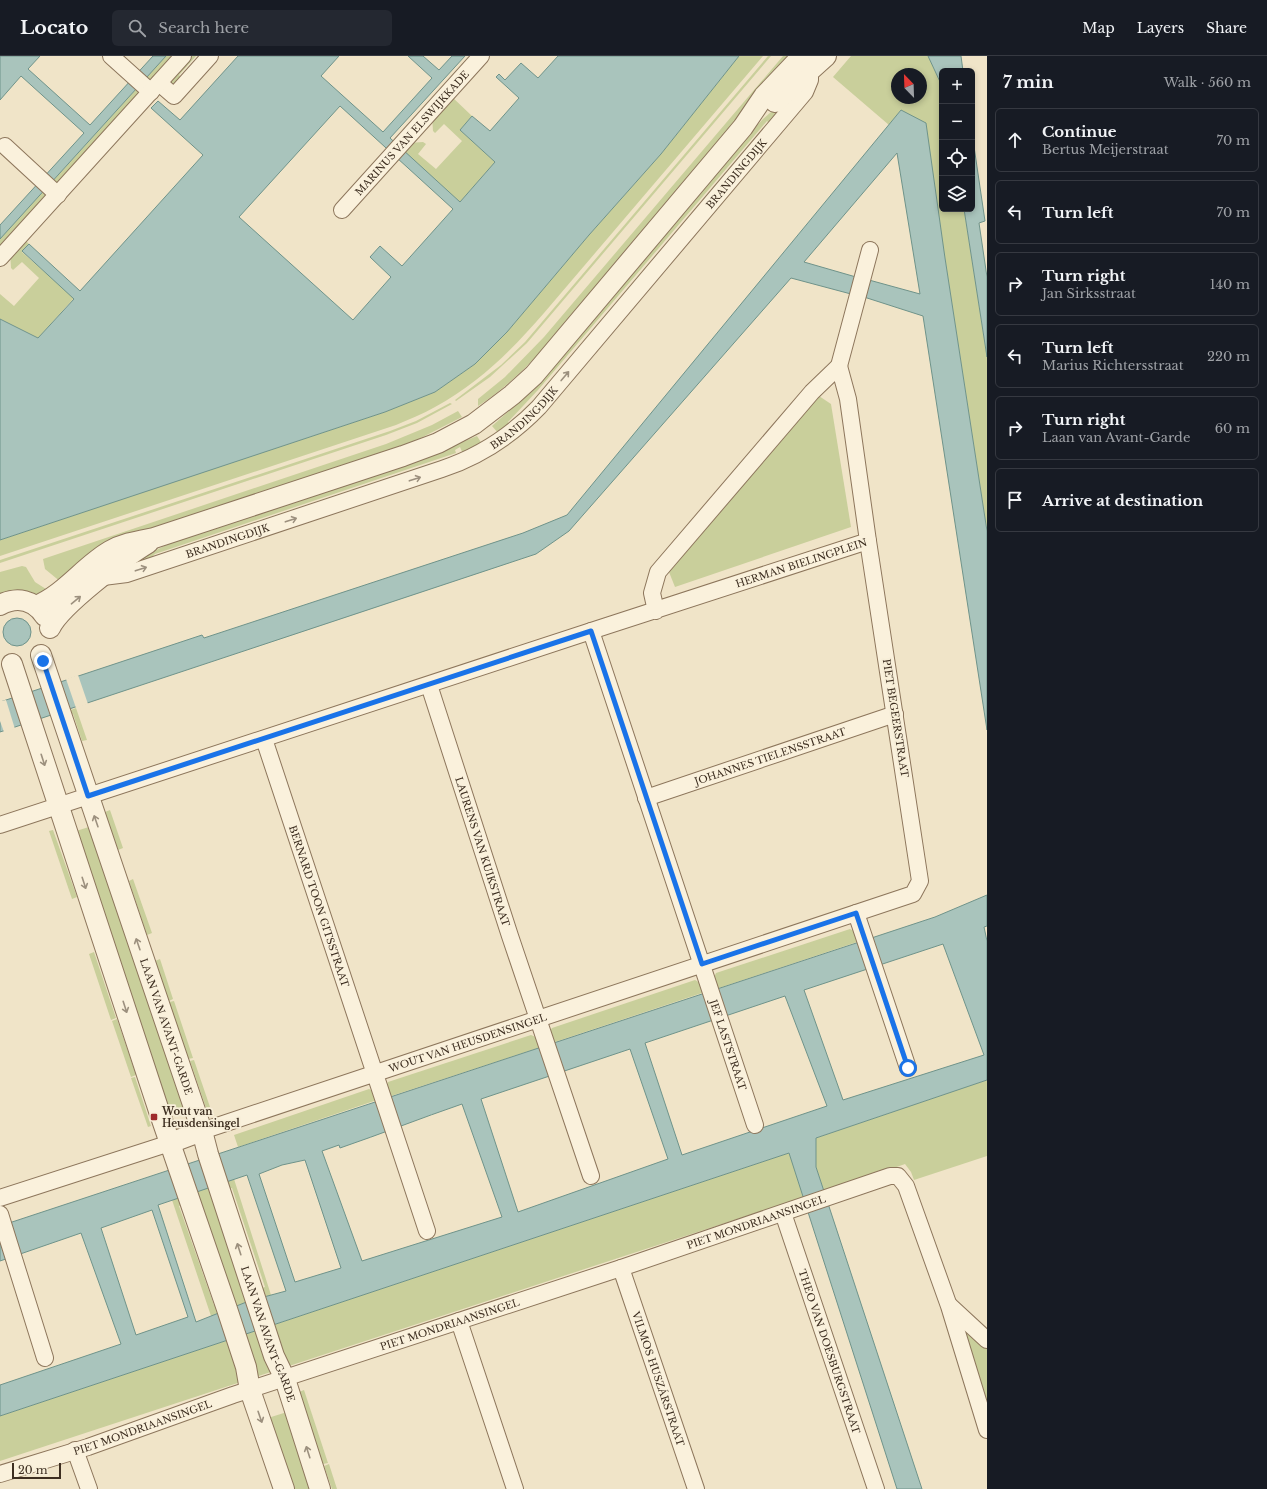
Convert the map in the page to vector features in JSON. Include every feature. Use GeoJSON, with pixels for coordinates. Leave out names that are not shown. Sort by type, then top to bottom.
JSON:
{"type":"FeatureCollection","features":[{"type":"Feature","properties":{"kind":"street"},"geometry":{"type":"LineString","coordinates":[[111,56],[131,75],[152,87],[174,96],[210,56]]}},
{"type":"Feature","properties":{"kind":"street"},"geometry":{"type":"LineString","coordinates":[[0,258],[55,193],[152,87],[183,56]]}},
{"type":"Feature","properties":{"kind":"street","name":"MARINUS VAN ELSWIJKKADE"},"geometry":{"type":"LineString","coordinates":[[342,210],[482,56]]}},
{"type":"Feature","properties":{"kind":"street"},"geometry":{"type":"LineString","coordinates":[[36,606],[55,595],[110,551],[126,544],[154,538],[403,456],[450,438],[478,422],[534,375],[744,127],[764,112],[806,63],[826,56]]}},
{"type":"Feature","properties":{"kind":"street","name":"BRANDINGDIJK"},"geometry":{"type":"LineString","coordinates":[[103,577],[127,574],[442,469],[476,456],[506,438],[539,407],[806,92],[810,80],[806,63]]}},
{"type":"Feature","properties":{"kind":"street"},"geometry":{"type":"LineString","coordinates":[[5,146],[55,193]]}},
{"type":"Feature","properties":{"kind":"street"},"geometry":{"type":"LineString","coordinates":[[656,611],[652,593],[658,572],[812,392],[838,366],[870,250]]}},
{"type":"Feature","properties":{"kind":"street","name":"HERMAN BIELINGPLEIN"},"geometry":{"type":"LineString","coordinates":[[0,825],[868,541],[848,399],[838,366]]}},
{"type":"Feature","properties":{"kind":"street"},"geometry":{"type":"LineString","coordinates":[[154,538],[103,577],[61,612],[50,628],[48,642],[41,654],[28,663],[6,662],[22,694],[170,1143],[227,1309],[246,1367],[250,1390],[284,1489]]}},
{"type":"Feature","properties":{"kind":"street","name":"PIET BEGEERSTRAAT"},"geometry":{"type":"LineString","coordinates":[[868,541],[920,881],[913,894]]}},
{"type":"Feature","properties":{"kind":"street"},"geometry":{"type":"LineString","coordinates":[[0,605],[18,600],[36,606],[45,616],[50,628]]}},
{"type":"Feature","properties":{"kind":"street","name":"JEF LASTSTRAAT"},"geometry":{"type":"LineString","coordinates":[[591,631],[722,1021],[755,1125]]}},
{"type":"Feature","properties":{"kind":"street","name":"LAAN VAN AVANT-GARDE"},"geometry":{"type":"LineString","coordinates":[[41,654],[202,1131],[208,1154],[274,1356],[285,1379],[320,1489]]}},
{"type":"Feature","properties":{"kind":"street","name":"LAURENS VAN KUIKSTRAAT"},"geometry":{"type":"LineString","coordinates":[[428,685],[591,1176]]}},
{"type":"Feature","properties":{"kind":"street","name":"JOHANNES TIELENSSTRAAT"},"geometry":{"type":"LineString","coordinates":[[646,798],[895,714]]}},
{"type":"Feature","properties":{"kind":"street","name":"BERNARD TOON GITSSTRAAT"},"geometry":{"type":"LineString","coordinates":[[264,739],[427,1231]]}},
{"type":"Feature","properties":{"kind":"street","name":"WOUT VAN HEUSDENSINGEL"},"geometry":{"type":"LineString","coordinates":[[0,1198],[170,1143],[538,1018],[913,894]]}},
{"type":"Feature","properties":{"kind":"street"},"geometry":{"type":"LineString","coordinates":[[856,913],[908,1068]]}},
{"type":"Feature","properties":{"kind":"street","name":"PIET MONDRIAANSINGEL"},"geometry":{"type":"LineString","coordinates":[[0,1474],[621,1268],[882,1178],[898,1176],[906,1186],[949,1306]]}},
{"type":"Feature","properties":{"kind":"street","name":"THEO VAN DOESBURGSTRAAT"},"geometry":{"type":"LineString","coordinates":[[783,1213],[876,1489]]}},
{"type":"Feature","properties":{"kind":"street"},"geometry":{"type":"LineString","coordinates":[[0,1214],[45,1358]]}},
{"type":"Feature","properties":{"kind":"street","name":"VILMOS HUSZÁRSTRAAT"},"geometry":{"type":"LineString","coordinates":[[621,1268],[696,1489]]}},
{"type":"Feature","properties":{"kind":"street"},"geometry":{"type":"LineString","coordinates":[[949,1306],[987,1340]]}},
{"type":"Feature","properties":{"kind":"street"},"geometry":{"type":"LineString","coordinates":[[949,1306],[987,1430]]}},
{"type":"Feature","properties":{"kind":"street"},"geometry":{"type":"LineString","coordinates":[[459,1321],[515,1489]]}},
{"type":"Feature","properties":{"kind":"street"},"geometry":{"type":"LineString","coordinates":[[75,1450],[89,1489]]}},
{"type":"Feature","properties":{"kind":"green space"},"geometry":{"type":"Polygon","coordinates":[[[166,56],[176,56],[150,85],[143,81],[166,56]]]}},
{"type":"Feature","properties":{"kind":"green space"},"geometry":{"type":"Polygon","coordinates":[[[188,56],[196,56],[179,75],[182,78],[175,86],[171,86],[168,78],[188,56]]]}},
{"type":"Feature","properties":{"kind":"green space"},"geometry":{"type":"Polygon","coordinates":[[[739,56],[763,56],[532,327],[494,365],[451,398],[430,410],[396,425],[0,556],[0,540],[385,412],[435,392],[475,364],[507,332],[589,235],[661,154],[739,56]]]}},
{"type":"Feature","properties":{"kind":"green space"},"geometry":{"type":"Polygon","coordinates":[[[768,56],[771,56],[527,343],[490,377],[456,401],[455,400],[501,365],[525,342],[768,56]]]}},
{"type":"Feature","properties":{"kind":"green space"},"geometry":{"type":"Polygon","coordinates":[[[783,56],[788,56],[792,60],[679,189],[566,324],[516,376],[498,392],[478,406],[478,399],[505,377],[544,337],[783,56]]]}},
{"type":"Feature","properties":{"kind":"green space"},"geometry":{"type":"Polygon","coordinates":[[[851,56],[928,56],[939,80],[939,212],[964,212],[987,357],[987,531],[945,258],[901,110],[889,125],[833,77],[851,56]]]}},
{"type":"Feature","properties":{"kind":"green space"},"geometry":{"type":"Polygon","coordinates":[[[800,87],[772,126],[767,121],[538,390],[508,422],[511,425],[499,434],[492,426],[527,395],[739,145],[763,119],[800,87]]]}},
{"type":"Feature","properties":{"kind":"green space"},"geometry":{"type":"Polygon","coordinates":[[[137,88],[141,94],[57,186],[51,183],[137,88]]]}},
{"type":"Feature","properties":{"kind":"green space"},"geometry":{"type":"Polygon","coordinates":[[[451,96],[472,116],[460,130],[495,162],[460,202],[402,150],[409,143],[423,142],[426,144],[418,154],[436,169],[462,141],[444,124],[435,133],[433,131],[432,117],[451,96]]]}},
{"type":"Feature","properties":{"kind":"green space"},"geometry":{"type":"Polygon","coordinates":[[[45,189],[49,195],[0,250],[0,239],[45,189]]]}},
{"type":"Feature","properties":{"kind":"green space"},"geometry":{"type":"Polygon","coordinates":[[[23,238],[29,244],[22,252],[74,298],[38,338],[0,319],[0,294],[14,306],[39,278],[22,262],[13,270],[11,268],[10,252],[23,238]]]}},
{"type":"Feature","properties":{"kind":"green space"},"geometry":{"type":"Polygon","coordinates":[[[819,396],[831,404],[851,527],[675,587],[669,572],[819,396]]]}},
{"type":"Feature","properties":{"kind":"green space"},"geometry":{"type":"Polygon","coordinates":[[[450,403],[452,404],[417,423],[386,435],[0,563],[0,560],[390,431],[416,421],[450,403]]]}},
{"type":"Feature","properties":{"kind":"green space"},"geometry":{"type":"Polygon","coordinates":[[[458,411],[462,417],[411,443],[62,583],[45,569],[43,559],[386,444],[432,425],[458,411]]]}},
{"type":"Feature","properties":{"kind":"green space"},"geometry":{"type":"Polygon","coordinates":[[[477,436],[482,444],[463,454],[460,447],[455,450],[456,453],[155,554],[152,557],[152,560],[136,566],[133,561],[177,540],[431,455],[477,436]]]}},
{"type":"Feature","properties":{"kind":"green space"},"geometry":{"type":"Polygon","coordinates":[[[22,566],[26,567],[35,582],[49,591],[43,595],[0,596],[0,572],[22,566]]]}},
{"type":"Feature","properties":{"kind":"green space"},"geometry":{"type":"Polygon","coordinates":[[[76,708],[87,740],[82,741],[73,714],[67,716],[65,712],[76,708]]]}},
{"type":"Feature","properties":{"kind":"green space"},"geometry":{"type":"Polygon","coordinates":[[[110,810],[123,848],[118,850],[105,812],[110,810]]]}},
{"type":"Feature","properties":{"kind":"green space"},"geometry":{"type":"Polygon","coordinates":[[[92,826],[185,1107],[167,1113],[73,832],[92,826]]]}},
{"type":"Feature","properties":{"kind":"green space"},"geometry":{"type":"Polygon","coordinates":[[[53,830],[77,897],[72,899],[49,831],[53,830]]]}},
{"type":"Feature","properties":{"kind":"green space"},"geometry":{"type":"Polygon","coordinates":[[[133,879],[152,933],[147,935],[129,881],[133,879]]]}},
{"type":"Feature","properties":{"kind":"green space"},"geometry":{"type":"Polygon","coordinates":[[[850,929],[856,932],[860,941],[716,989],[713,980],[716,973],[850,929]]]}},
{"type":"Feature","properties":{"kind":"green space"},"geometry":{"type":"Polygon","coordinates":[[[94,952],[116,1018],[111,1020],[89,954],[94,952]]]}},
{"type":"Feature","properties":{"kind":"green space"},"geometry":{"type":"Polygon","coordinates":[[[160,959],[173,999],[169,1001],[155,961],[160,959]]]}},
{"type":"Feature","properties":{"kind":"green space"},"geometry":{"type":"Polygon","coordinates":[[[695,980],[702,984],[705,992],[552,1043],[548,1034],[552,1028],[695,980]]]}},
{"type":"Feature","properties":{"kind":"green space"},"geometry":{"type":"Polygon","coordinates":[[[174,1001],[193,1058],[188,1059],[169,1002],[174,1001]]]}},
{"type":"Feature","properties":{"kind":"green space"},"geometry":{"type":"Polygon","coordinates":[[[117,1019],[136,1075],[131,1077],[112,1021],[117,1019]]]}},
{"type":"Feature","properties":{"kind":"green space"},"geometry":{"type":"Polygon","coordinates":[[[531,1035],[538,1038],[541,1047],[388,1097],[385,1089],[388,1082],[531,1035]]]}},
{"type":"Feature","properties":{"kind":"green space"},"geometry":{"type":"Polygon","coordinates":[[[194,1060],[210,1107],[206,1108],[190,1061],[194,1060]]]}},
{"type":"Feature","properties":{"kind":"green space"},"geometry":{"type":"Polygon","coordinates":[[[135,1077],[151,1126],[148,1127],[131,1078],[135,1077]]]}},
{"type":"Feature","properties":{"kind":"green space"},"geometry":{"type":"Polygon","coordinates":[[[987,1080],[987,1156],[914,1180],[911,1172],[905,1164],[824,1193],[816,1167],[816,1138],[987,1080]]]}},
{"type":"Feature","properties":{"kind":"green space"},"geometry":{"type":"Polygon","coordinates":[[[369,1089],[375,1092],[377,1100],[238,1147],[234,1135],[369,1089]]]}},
{"type":"Feature","properties":{"kind":"green space"},"geometry":{"type":"Polygon","coordinates":[[[789,1153],[804,1197],[0,1461],[0,1416],[789,1153]]]}},
{"type":"Feature","properties":{"kind":"green space"},"geometry":{"type":"Polygon","coordinates":[[[234,1179],[271,1295],[262,1298],[259,1289],[265,1287],[232,1188],[226,1190],[223,1182],[234,1179]]]}},
{"type":"Feature","properties":{"kind":"green space"},"geometry":{"type":"Polygon","coordinates":[[[211,1186],[249,1301],[232,1308],[194,1192],[211,1186]]]}},
{"type":"Feature","properties":{"kind":"green space"},"geometry":{"type":"Polygon","coordinates":[[[183,1196],[185,1204],[179,1206],[214,1305],[220,1304],[222,1312],[211,1316],[172,1200],[183,1196]]]}},
{"type":"Feature","properties":{"kind":"green space"},"geometry":{"type":"Polygon","coordinates":[[[968,1331],[987,1346],[987,1407],[965,1333],[968,1331]]]}},
{"type":"Feature","properties":{"kind":"green space"},"geometry":{"type":"Polygon","coordinates":[[[304,1390],[328,1463],[323,1464],[299,1392],[304,1390]]]}},
{"type":"Feature","properties":{"kind":"green space"},"geometry":{"type":"Polygon","coordinates":[[[287,1412],[313,1489],[292,1489],[268,1418],[287,1412]]]}},
{"type":"Feature","properties":{"kind":"green space"},"geometry":{"type":"Polygon","coordinates":[[[329,1464],[337,1489],[332,1489],[324,1466],[329,1464]]]}},
{"type":"Feature","properties":{"kind":"water"},"geometry":{"type":"Polygon","coordinates":[[[0,56],[40,56],[28,69],[90,125],[153,56],[166,56],[0,239],[0,225],[84,133],[21,76],[0,100],[0,56]]]}},
{"type":"Feature","properties":{"kind":"water"},"geometry":{"type":"Polygon","coordinates":[[[238,56],[339,56],[321,76],[383,132],[432,78],[408,56],[423,56],[439,70],[452,56],[465,56],[390,138],[460,202],[495,162],[460,130],[472,116],[490,131],[519,98],[496,77],[499,74],[505,80],[521,63],[538,78],[558,56],[739,56],[661,154],[589,235],[507,332],[475,364],[435,392],[385,412],[0,540],[0,319],[38,338],[74,299],[22,251],[29,244],[80,291],[203,155],[151,108],[158,101],[180,120],[238,56]],[[340,106],[239,217],[353,320],[391,277],[370,257],[380,246],[402,266],[453,209],[340,106]]]}},
{"type":"Feature","properties":{"kind":"water"},"geometry":{"type":"Polygon","coordinates":[[[928,56],[961,56],[963,68],[939,68],[939,80],[928,56]]]}},
{"type":"Feature","properties":{"kind":"water"},"geometry":{"type":"Polygon","coordinates":[[[901,110],[926,123],[987,531],[987,730],[923,316],[864,297],[869,280],[920,294],[897,153],[804,262],[856,277],[851,294],[791,278],[569,531],[536,554],[0,732],[0,702],[202,635],[204,638],[523,533],[567,515],[901,110]]]}},
{"type":"Feature","properties":{"kind":"water"},"geometry":{"type":"Polygon","coordinates":[[[975,153],[985,221],[979,223],[987,277],[987,357],[964,212],[975,212],[975,153]]]}},
{"type":"Feature","properties":{"kind":"water"},"geometry":{"type":"Polygon","coordinates":[[[17,618],[27,622],[31,632],[27,642],[17,646],[7,642],[3,632],[7,622],[17,618]]]}},
{"type":"Feature","properties":{"kind":"water"},"geometry":{"type":"Polygon","coordinates":[[[987,895],[987,926],[984,927],[987,941],[987,1080],[816,1138],[816,1167],[922,1489],[897,1489],[789,1153],[0,1416],[0,1385],[121,1344],[81,1233],[0,1261],[0,1226],[935,917],[987,895]],[[943,944],[804,990],[843,1100],[984,1055],[943,944]],[[785,996],[645,1043],[682,1155],[827,1106],[785,996]],[[630,1049],[481,1099],[518,1212],[668,1159],[630,1049]],[[462,1104],[340,1148],[339,1145],[322,1151],[362,1261],[502,1217],[462,1104]],[[305,1160],[282,1165],[259,1174],[295,1282],[341,1268],[305,1160]],[[247,1175],[158,1205],[196,1322],[249,1301],[286,1291],[247,1175]],[[152,1210],[101,1228],[136,1335],[188,1317],[152,1210]]]}},
{"type":"Feature","properties":{"kind":"pier"},"geometry":{"type":"Polygon","coordinates":[[[78,675],[88,704],[76,708],[66,679],[78,675]]]}},
{"type":"Feature","properties":{"kind":"pier"},"geometry":{"type":"Polygon","coordinates":[[[6,700],[15,729],[4,732],[0,721],[0,701],[6,700]]]}},
{"type":"Feature","properties":{"kind":"place","name":"Wout van Heusdensingel"},"geometry":{"type":"Point","coordinates":[154,1117]}},
{"type":"Feature","properties":{"kind":"route"},"geometry":{"type":"LineString","coordinates":[[43,661],[88,796],[591,631],[618,716],[702,964],[856,913],[908,1068]]}}]}
